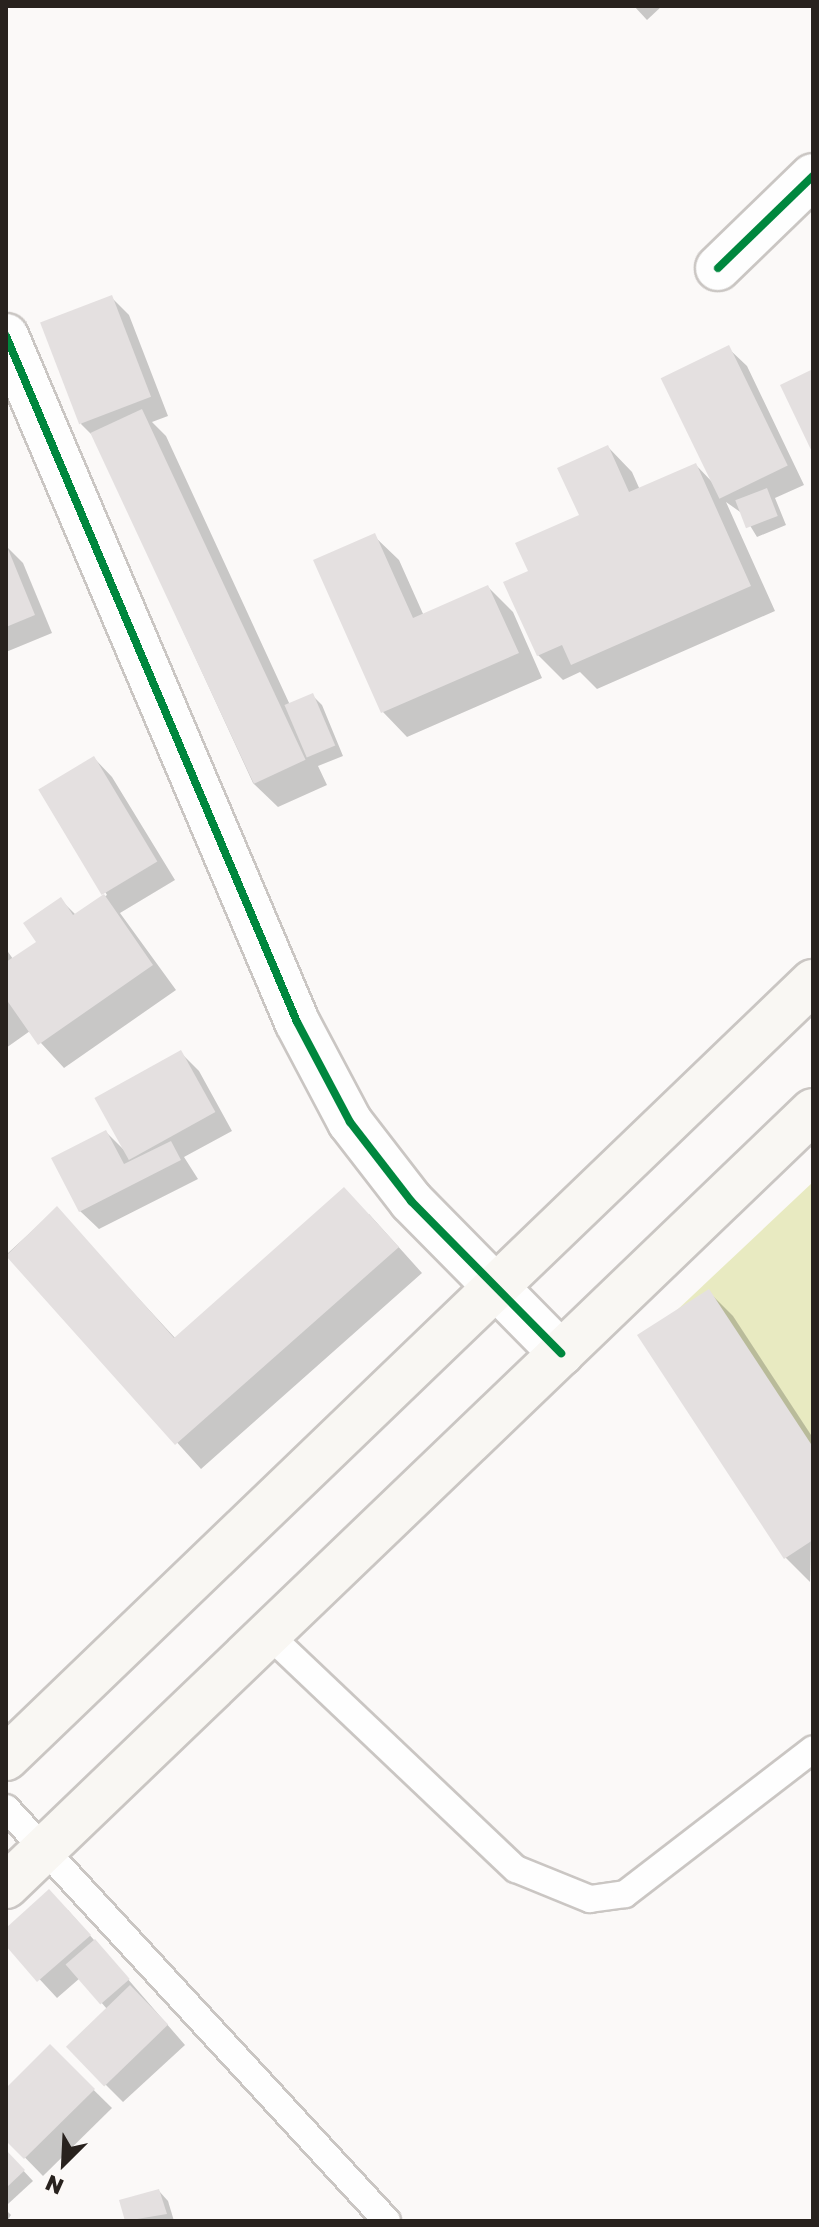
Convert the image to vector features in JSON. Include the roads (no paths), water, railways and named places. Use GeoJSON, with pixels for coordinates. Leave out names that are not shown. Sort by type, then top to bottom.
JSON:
{"type":"FeatureCollection","features":[{"type":"Feature","properties":{"kind":"main road"},"geometry":{"type":"LineString","coordinates":[[6,1758],[813,982]]}},
{"type":"Feature","properties":{"kind":"main road"},"geometry":{"type":"LineString","coordinates":[[6,1886],[813,1111]]}},
{"type":"Feature","properties":{"kind":"street"},"geometry":{"type":"LineString","coordinates":[[718,268],[813,176]]}},
{"type":"Feature","properties":{"kind":"street"},"geometry":{"type":"LineString","coordinates":[[6,336],[18,394],[297,1022],[343,1110],[411,1201],[561,1353]]}},
{"type":"Feature","properties":{"kind":"lane"},"geometry":{"type":"LineString","coordinates":[[269,1635],[516,1869],[590,1899],[625,1894],[813,1749]]}},
{"type":"Feature","properties":{"kind":"lane"},"geometry":{"type":"LineString","coordinates":[[6,1808],[387,2221]]}}]}
